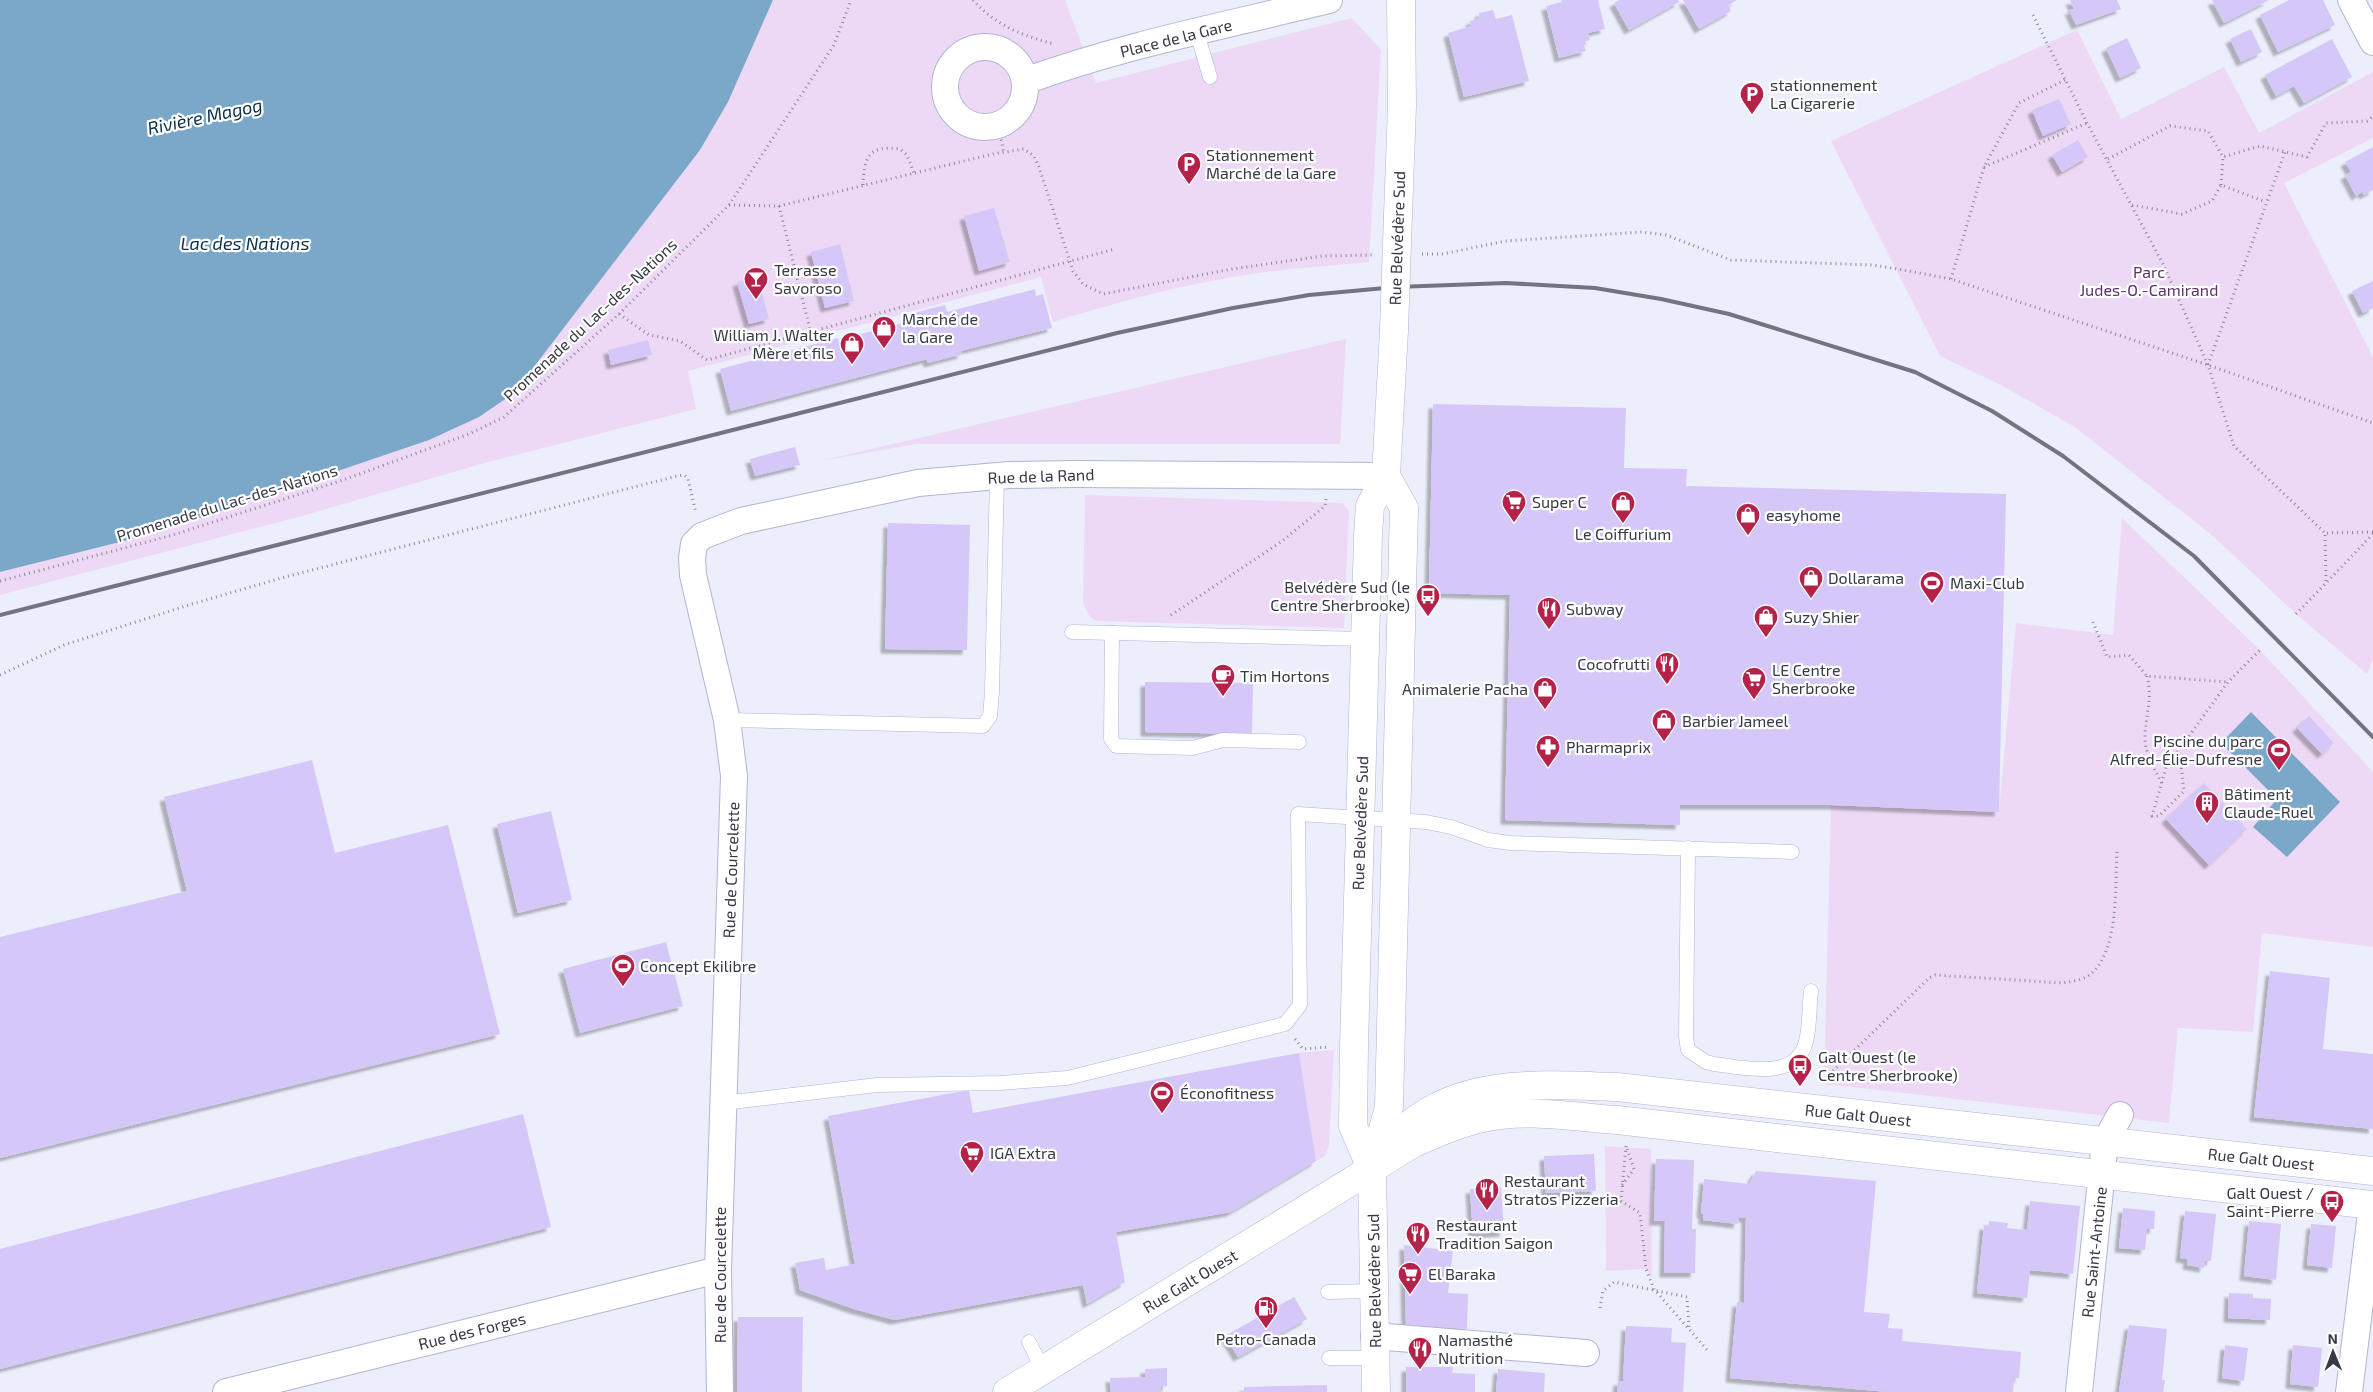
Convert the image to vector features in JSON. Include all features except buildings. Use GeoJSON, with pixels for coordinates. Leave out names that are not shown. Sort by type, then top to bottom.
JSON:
{"type":"FeatureCollection","features":[{"type":"Feature","properties":{"kind":"main road","name":"Rue Belvédère Sud"},"geometry":{"type":"LineString","coordinates":[[1372,1170],[1353,1126],[1354,1046],[1370,506],[1386,476],[1394,330],[1402,106],[1401,0]]}},
{"type":"Feature","properties":{"kind":"main road","name":"Rue Belvédère Sud"},"geometry":{"type":"LineString","coordinates":[[1376,1392],[1372,1170],[1389,1107],[1404,508],[1386,476]]}},
{"type":"Feature","properties":{"kind":"main road","name":"Rue Galt Ouest"},"geometry":{"type":"LineString","coordinates":[[1372,1170],[1408,1126],[1440,1104],[1473,1093],[1533,1086],[1617,1087],[2373,1171]]}},
{"type":"Feature","properties":{"kind":"main road","name":"Rue Galt Ouest"},"geometry":{"type":"LineString","coordinates":[[1007,1392],[1435,1133],[1483,1118],[1516,1115],[1550,1115],[1646,1123],[2372,1205]]}},
{"type":"Feature","properties":{"kind":"street","name":"Place de la Gare"},"geometry":{"type":"LineString","coordinates":[[1025,81],[1064,67],[1329,0]]}},
{"type":"Feature","properties":{"kind":"street"},"geometry":{"type":"LineString","coordinates":[[2351,0],[2373,42]]}},
{"type":"Feature","properties":{"kind":"street"},"geometry":{"type":"LineString","coordinates":[[976,47],[1002,50],[1013,58],[1020,68],[1025,81],[1024,95],[1020,108],[1010,118],[998,125],[984,127],[972,125],[956,114],[946,98],[944,84],[947,72],[954,61],[964,52],[976,47]]}},
{"type":"Feature","properties":{"kind":"street","name":"Rue de la Rand"},"geometry":{"type":"LineString","coordinates":[[702,536],[741,521],[918,483],[997,476],[1074,474],[1386,476]]}},
{"type":"Feature","properties":{"kind":"street","name":"Rue de Courcelette"},"geometry":{"type":"LineString","coordinates":[[702,536],[694,544],[692,558],[693,575],[727,720],[734,776],[718,1270],[720,1392]]}},
{"type":"Feature","properties":{"kind":"street","name":"Rue Saint-Antoine"},"geometry":{"type":"LineString","coordinates":[[2079,1392],[2105,1142],[2120,1116]]}},
{"type":"Feature","properties":{"kind":"street"},"geometry":{"type":"LineString","coordinates":[[2349,1392],[2372,1205]]}},
{"type":"Feature","properties":{"kind":"street","name":"Rue des Forges"},"geometry":{"type":"LineString","coordinates":[[226,1392],[718,1270]]}},
{"type":"Feature","properties":{"kind":"street"},"geometry":{"type":"LineString","coordinates":[[1374,1347],[1586,1354]]}},
{"type":"Feature","properties":{"kind":"lane"},"geometry":{"type":"LineString","coordinates":[[1197,33],[1210,77]]}},
{"type":"Feature","properties":{"kind":"lane"},"geometry":{"type":"LineString","coordinates":[[727,720],[983,726],[990,716],[992,692],[997,476]]}},
{"type":"Feature","properties":{"kind":"lane"},"geometry":{"type":"LineString","coordinates":[[1072,632],[1366,639]]}},
{"type":"Feature","properties":{"kind":"lane"},"geometry":{"type":"LineString","coordinates":[[1112,633],[1111,739],[1116,746],[1194,748],[1223,740],[1299,742]]}},
{"type":"Feature","properties":{"kind":"lane"},"geometry":{"type":"LineString","coordinates":[[723,1103],[877,1085],[1000,1082],[1067,1078],[1285,1024],[1300,1005],[1298,814],[1395,820],[1450,827],[1488,840],[1510,843],[1792,852]]}},
{"type":"Feature","properties":{"kind":"lane"},"geometry":{"type":"LineString","coordinates":[[1688,848],[1686,1037],[1688,1050],[1706,1062],[1770,1070],[1781,1068],[1799,1056],[1805,1045],[1810,991]]}},
{"type":"Feature","properties":{"kind":"lane"},"geometry":{"type":"LineString","coordinates":[[1328,1292],[1374,1291]]}},
{"type":"Feature","properties":{"kind":"lane"},"geometry":{"type":"LineString","coordinates":[[1029,1342],[1043,1370]]}},
{"type":"Feature","properties":{"kind":"lane"},"geometry":{"type":"LineString","coordinates":[[1329,1358],[1374,1347]]}},
{"type":"Feature","properties":{"kind":"path","name":"Promenade du Lac-des-Nations"},"geometry":{"type":"LineString","coordinates":[[0,581],[173,535],[343,480],[469,434],[504,417],[619,314],[729,205],[834,45],[851,0]]}},
{"type":"Feature","properties":{"kind":"path"},"geometry":{"type":"LineString","coordinates":[[973,0],[996,21],[1025,37],[1055,44],[1064,67]]}},
{"type":"Feature","properties":{"kind":"path"},"geometry":{"type":"LineString","coordinates":[[2033,15],[2087,123],[2108,159],[2162,264],[2208,365],[2234,446],[2325,532],[2373,533]]}},
{"type":"Feature","properties":{"kind":"path"},"geometry":{"type":"LineString","coordinates":[[1950,280],[1984,167],[2019,103],[2065,80]]}},
{"type":"Feature","properties":{"kind":"path"},"geometry":{"type":"LineString","coordinates":[[2223,158],[2260,146],[2307,157],[2326,123],[2367,121],[2373,116]]}},
{"type":"Feature","properties":{"kind":"path"},"geometry":{"type":"LineString","coordinates":[[1984,167],[2087,123]]}},
{"type":"Feature","properties":{"kind":"path"},"geometry":{"type":"LineString","coordinates":[[998,125],[1004,152]]}},
{"type":"Feature","properties":{"kind":"path"},"geometry":{"type":"LineString","coordinates":[[2108,159],[2170,126],[2208,131],[2223,158],[2221,185],[2212,201],[2182,214],[2132,205]]}},
{"type":"Feature","properties":{"kind":"path"},"geometry":{"type":"LineString","coordinates":[[863,186],[866,160],[872,152],[880,148],[900,148],[907,155],[914,173]]}},
{"type":"Feature","properties":{"kind":"path"},"geometry":{"type":"LineString","coordinates":[[729,205],[779,206],[1004,152],[1024,150],[1034,156],[1073,271],[1084,284],[1104,294],[1232,269],[1314,257],[1378,255]]}},
{"type":"Feature","properties":{"kind":"path"},"geometry":{"type":"LineString","coordinates":[[2208,365],[2285,152]]}},
{"type":"Feature","properties":{"kind":"path"},"geometry":{"type":"LineString","coordinates":[[2221,185],[2266,202]]}},
{"type":"Feature","properties":{"kind":"path"},"geometry":{"type":"LineString","coordinates":[[779,206],[811,333]]}},
{"type":"Feature","properties":{"kind":"path"},"geometry":{"type":"LineString","coordinates":[[1415,254],[1443,254],[1505,241],[1642,232],[1666,236],[1731,260],[1873,265],[1950,280],[2208,365],[2373,423]]}},
{"type":"Feature","properties":{"kind":"path"},"geometry":{"type":"LineString","coordinates":[[619,314],[649,335],[680,341],[707,360],[1116,248]]}},
{"type":"Feature","properties":{"kind":"path"},"geometry":{"type":"LineString","coordinates":[[0,675],[64,645],[202,601],[285,577],[677,476],[684,475],[688,479],[702,536]]}},
{"type":"Feature","properties":{"kind":"path"},"geometry":{"type":"LineString","coordinates":[[1150,634],[1175,612],[1281,542],[1325,506],[1330,476]]}},
{"type":"Feature","properties":{"kind":"path"},"geometry":{"type":"LineString","coordinates":[[2325,532],[2326,583]]}},
{"type":"Feature","properties":{"kind":"path"},"geometry":{"type":"LineString","coordinates":[[2296,614],[2373,533]]}},
{"type":"Feature","properties":{"kind":"path"},"geometry":{"type":"LineString","coordinates":[[2093,622],[2107,657],[2129,655],[2147,676],[2151,691],[2145,740],[2149,760],[2162,783]]}},
{"type":"Feature","properties":{"kind":"path"},"geometry":{"type":"LineString","coordinates":[[2179,748],[2184,791],[2159,816],[2152,816],[2166,768],[2179,748],[2228,682],[2260,650]]}},
{"type":"Feature","properties":{"kind":"path"},"geometry":{"type":"LineString","coordinates":[[2147,676],[2228,682]]}},
{"type":"Feature","properties":{"kind":"path"},"geometry":{"type":"LineString","coordinates":[[1833,1071],[1929,978],[1935,975],[2063,983],[2080,980],[2091,974],[2101,962],[2109,944],[2117,851]]}},
{"type":"Feature","properties":{"kind":"path"},"geometry":{"type":"LineString","coordinates":[[1285,1024],[1302,1049],[1354,1046]]}},
{"type":"Feature","properties":{"kind":"path"},"geometry":{"type":"LineString","coordinates":[[1622,1186],[1634,1170],[1626,1146],[1622,1186],[1621,1201],[1640,1212],[1646,1269],[1654,1289],[1708,1351]]}},
{"type":"Feature","properties":{"kind":"path"},"geometry":{"type":"LineString","coordinates":[[1600,1308],[1603,1292],[1614,1282],[1654,1289],[1687,1297],[1689,1329]]}},
{"type":"Feature","properties":{"kind":"green space"},"geometry":{"type":"Polygon","coordinates":[[[773,0],[1065,0],[1096,83],[1352,18],[1381,50],[1369,262],[1281,270],[1227,278],[1151,294],[1053,322],[1041,277],[688,371],[696,409],[481,464],[302,516],[0,595],[0,572],[156,533],[429,440],[514,393],[700,150],[728,102],[773,0]]]}},
{"type":"Feature","properties":{"kind":"green space","name":"Parc Judes-O.-Camirand"},"geometry":{"type":"Polygon","coordinates":[[[2077,30],[2121,119],[2224,67],[2259,133],[2373,72],[2373,138],[2284,183],[2373,357],[2373,659],[2367,674],[2296,614],[2213,536],[2075,427],[1999,384],[1940,356],[1831,141],[2077,30]]]}},
{"type":"Feature","properties":{"kind":"green space"},"geometry":{"type":"Polygon","coordinates":[[[1346,339],[1340,444],[916,444],[820,461],[1346,339]]]}},
{"type":"Feature","properties":{"kind":"green space"},"geometry":{"type":"Polygon","coordinates":[[[1085,495],[1343,503],[1349,511],[1344,628],[1097,621],[1090,617],[1083,603],[1085,495]]]}},
{"type":"Feature","properties":{"kind":"green space"},"geometry":{"type":"Polygon","coordinates":[[[2122,518],[2260,650],[2373,772],[2373,947],[2262,933],[2253,1032],[2178,1028],[2169,1123],[1824,1084],[1831,805],[1999,812],[2016,623],[2113,635],[2122,518]]]}},
{"type":"Feature","properties":{"kind":"green space"},"geometry":{"type":"Polygon","coordinates":[[[1334,1050],[1329,1145],[1325,1156],[1316,1161],[1299,1053],[1334,1050]]]}},
{"type":"Feature","properties":{"kind":"green space"},"geometry":{"type":"Polygon","coordinates":[[[1605,1146],[1651,1149],[1652,1278],[1646,1269],[1606,1271],[1605,1146]]]}},
{"type":"Feature","properties":{"kind":"water","name":"Lac des Nations"},"geometry":{"type":"Polygon","coordinates":[[[0,0],[773,0],[728,102],[700,150],[514,393],[479,417],[429,440],[156,533],[0,572],[0,0]]]}},
{"type":"Feature","properties":{"kind":"water","name":"Piscine du parc Alfred-Élie-Dufresne"},"geometry":{"type":"Polygon","coordinates":[[[2251,712],[2340,802],[2287,857],[2253,827],[2277,799],[2221,743],[2251,712]]]}},
{"type":"Feature","properties":{"kind":"railway"},"geometry":{"type":"LineString","coordinates":[[0,615],[1117,333],[1233,308],[1309,295],[1396,287],[1506,283],[1595,288],[1661,299],[1729,314],[1915,372],[1992,411],[2063,456],[2194,556],[2373,737]]}},
{"type":"Feature","properties":{"kind":"place","name":"stationnement La Cigarerie"},"geometry":{"type":"Point","coordinates":[1752,115]}},
{"type":"Feature","properties":{"kind":"place","name":"Stationnement Marché de la Gare"},"geometry":{"type":"Point","coordinates":[1189,185]}},
{"type":"Feature","properties":{"kind":"place","name":"Terrasse Savoroso"},"geometry":{"type":"Point","coordinates":[756,300]}},
{"type":"Feature","properties":{"kind":"place","name":"Marché de la Gare"},"geometry":{"type":"Point","coordinates":[884,349]}},
{"type":"Feature","properties":{"kind":"place","name":"William J. Walter Mère et fils"},"geometry":{"type":"Point","coordinates":[852,365]}},
{"type":"Feature","properties":{"kind":"place","name":"Super C"},"geometry":{"type":"Point","coordinates":[1514,523]}},
{"type":"Feature","properties":{"kind":"place","name":"Le Coiffurium"},"geometry":{"type":"Point","coordinates":[1623,524]}},
{"type":"Feature","properties":{"kind":"place","name":"easyhome"},"geometry":{"type":"Point","coordinates":[1748,536]}},
{"type":"Feature","properties":{"kind":"place","name":"Dollarama"},"geometry":{"type":"Point","coordinates":[1811,599]}},
{"type":"Feature","properties":{"kind":"place","name":"Maxi-Club"},"geometry":{"type":"Point","coordinates":[1932,604]}},
{"type":"Feature","properties":{"kind":"place","name":"Belvédère Sud (le Centre Sherbrooke)"},"geometry":{"type":"Point","coordinates":[1428,617]}},
{"type":"Feature","properties":{"kind":"place","name":"Subway"},"geometry":{"type":"Point","coordinates":[1549,630]}},
{"type":"Feature","properties":{"kind":"place","name":"Suzy Shier"},"geometry":{"type":"Point","coordinates":[1766,638]}},
{"type":"Feature","properties":{"kind":"place","name":"Cocofrutti"},"geometry":{"type":"Point","coordinates":[1667,685]}},
{"type":"Feature","properties":{"kind":"place","name":"Tim Hortons"},"geometry":{"type":"Point","coordinates":[1223,697]}},
{"type":"Feature","properties":{"kind":"place","name":"LE Centre Sherbrooke"},"geometry":{"type":"Point","coordinates":[1754,700]}},
{"type":"Feature","properties":{"kind":"place","name":"Animalerie Pacha"},"geometry":{"type":"Point","coordinates":[1545,710]}},
{"type":"Feature","properties":{"kind":"place","name":"Barbier Jameel"},"geometry":{"type":"Point","coordinates":[1664,742]}},
{"type":"Feature","properties":{"kind":"place","name":"Pharmaprix"},"geometry":{"type":"Point","coordinates":[1548,768]}},
{"type":"Feature","properties":{"kind":"place","name":"Piscine du parc Alfred-Élie-Dufresne"},"geometry":{"type":"Point","coordinates":[2279,771]}},
{"type":"Feature","properties":{"kind":"place","name":"Bâtiment Claude-Ruel"},"geometry":{"type":"Point","coordinates":[2207,824]}},
{"type":"Feature","properties":{"kind":"place","name":"Concept Ekilibre"},"geometry":{"type":"Point","coordinates":[623,987]}},
{"type":"Feature","properties":{"kind":"place","name":"Galt Ouest (le Centre Sherbrooke)"},"geometry":{"type":"Point","coordinates":[1800,1087]}},
{"type":"Feature","properties":{"kind":"place","name":"Éconofitness"},"geometry":{"type":"Point","coordinates":[1162,1114]}},
{"type":"Feature","properties":{"kind":"place","name":"IGA Extra"},"geometry":{"type":"Point","coordinates":[972,1174]}},
{"type":"Feature","properties":{"kind":"place","name":"Restaurant Stratos Pizzeria"},"geometry":{"type":"Point","coordinates":[1487,1211]}},
{"type":"Feature","properties":{"kind":"place","name":"Galt Ouest / Saint-Pierre"},"geometry":{"type":"Point","coordinates":[2332,1223]}},
{"type":"Feature","properties":{"kind":"place","name":"Restaurant Tradition Saigon"},"geometry":{"type":"Point","coordinates":[1418,1255]}},
{"type":"Feature","properties":{"kind":"place","name":"El Baraka"},"geometry":{"type":"Point","coordinates":[1410,1295]}},
{"type":"Feature","properties":{"kind":"place","name":"Petro-Canada"},"geometry":{"type":"Point","coordinates":[1266,1329]}},
{"type":"Feature","properties":{"kind":"place","name":"Namasthé Nutrition"},"geometry":{"type":"Point","coordinates":[1420,1370]}},
{"type":"Feature","properties":{"kind":"water label","name":"Rivière Magog"},"geometry":{"type":"Point","coordinates":[205,117]}}]}
